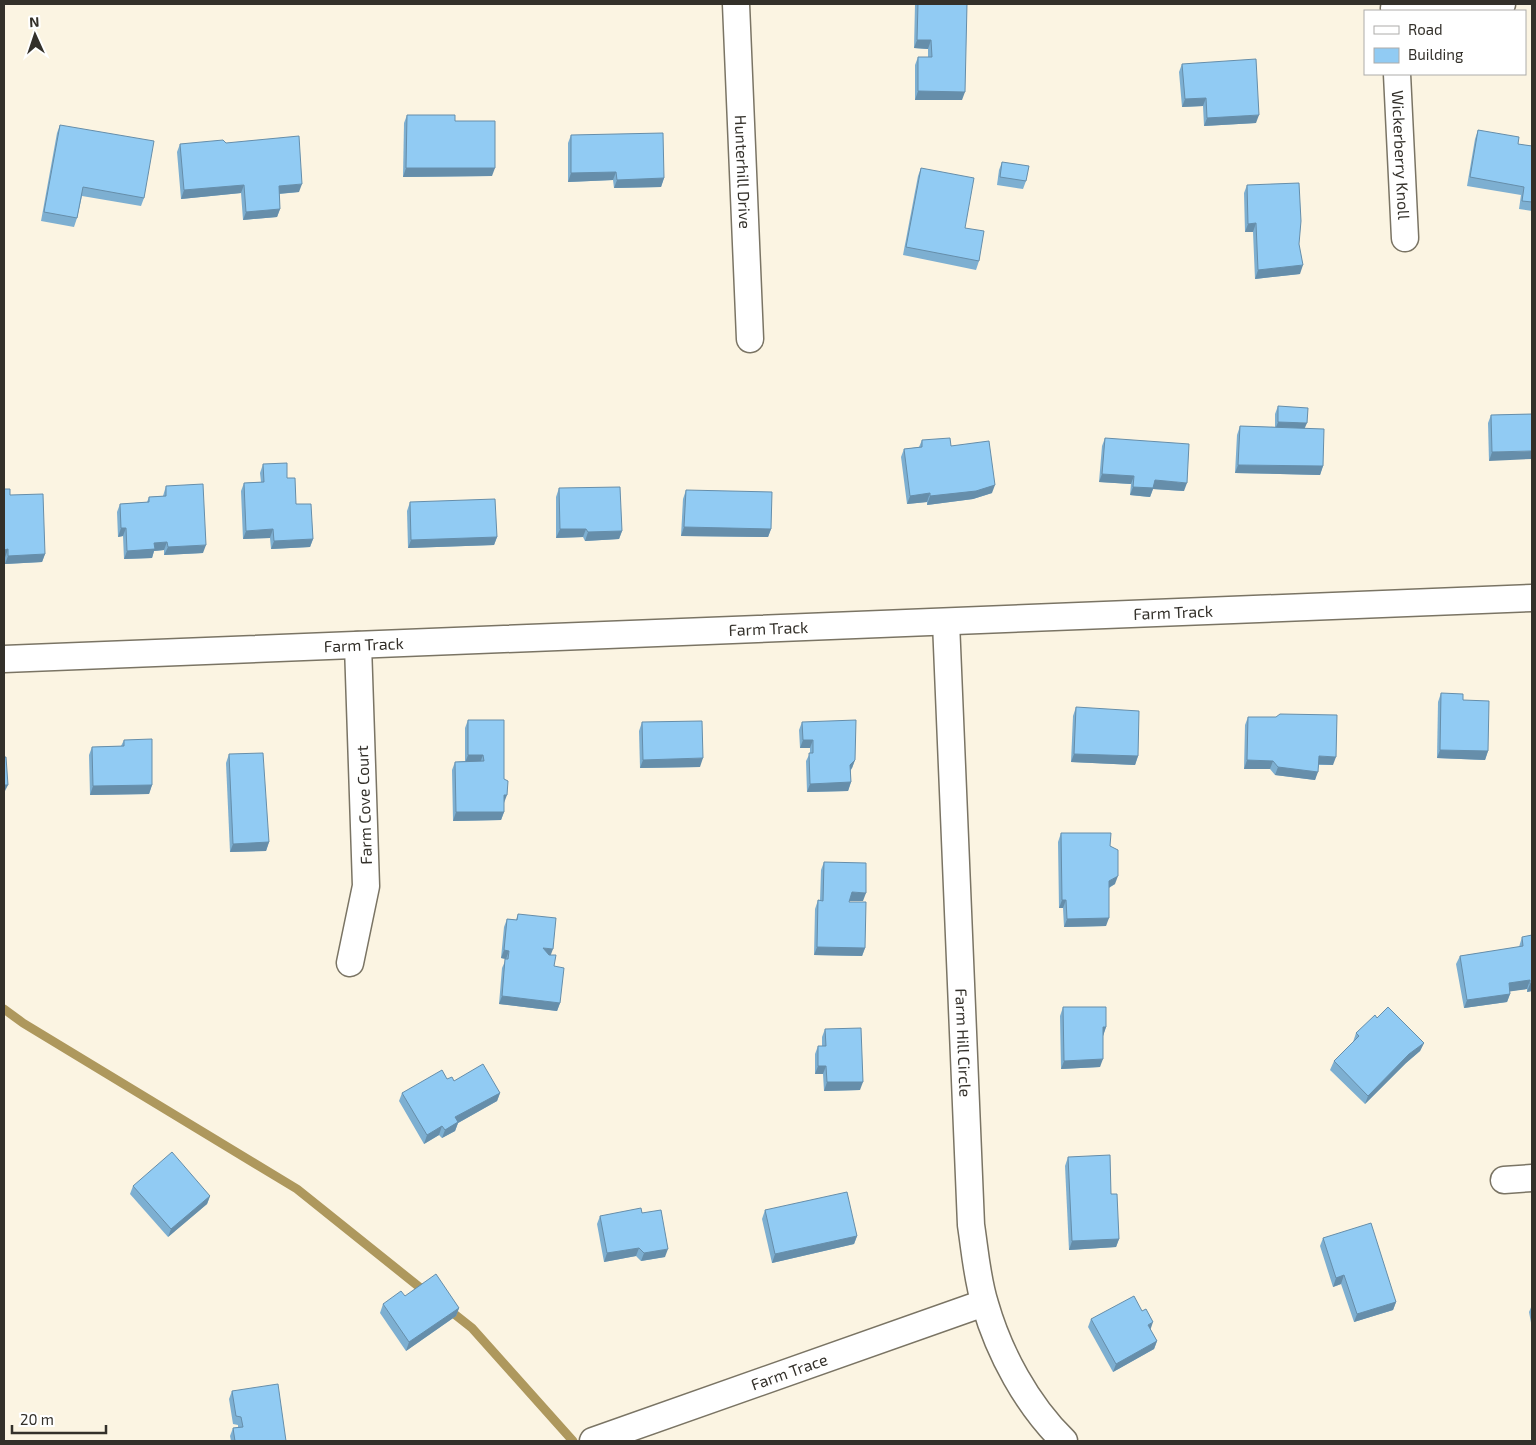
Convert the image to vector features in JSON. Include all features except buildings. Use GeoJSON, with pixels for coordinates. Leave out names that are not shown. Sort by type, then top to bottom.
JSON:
{"type":"FeatureCollection","features":[{"type":"Feature","properties":{"kind":"street","name":"Hunterhill Drive"},"geometry":{"type":"LineString","coordinates":[[736,4],[750,339]]}},
{"type":"Feature","properties":{"kind":"street"},"geometry":{"type":"LineString","coordinates":[[1394,8],[1502,4]]}},
{"type":"Feature","properties":{"kind":"street","name":"Wickerberry Knoll"},"geometry":{"type":"LineString","coordinates":[[1397,75],[1405,238]]}},
{"type":"Feature","properties":{"kind":"street","name":"Farm Track"},"geometry":{"type":"LineString","coordinates":[[4,659],[1532,598]]}},
{"type":"Feature","properties":{"kind":"street","name":"Farm Hill Circle"},"geometry":{"type":"LineString","coordinates":[[946,622],[971,1225],[984,1303],[1002,1351],[1026,1392],[1064,1441]]}},
{"type":"Feature","properties":{"kind":"street","name":"Farm Cove Court"},"geometry":{"type":"LineString","coordinates":[[350,963],[366,886],[358,645]]}},
{"type":"Feature","properties":{"kind":"street"},"geometry":{"type":"LineString","coordinates":[[1504,1180],[1532,1178]]}},
{"type":"Feature","properties":{"kind":"street","name":"Farm Trace"},"geometry":{"type":"LineString","coordinates":[[593,1441],[984,1303]]}},
{"type":"Feature","properties":{"kind":"waterway"},"geometry":{"type":"LineString","coordinates":[[4,1009],[23,1023],[297,1189],[428,1294]]}},
{"type":"Feature","properties":{"kind":"waterway"},"geometry":{"type":"LineString","coordinates":[[448,1309],[472,1328],[573,1441]]}}]}
